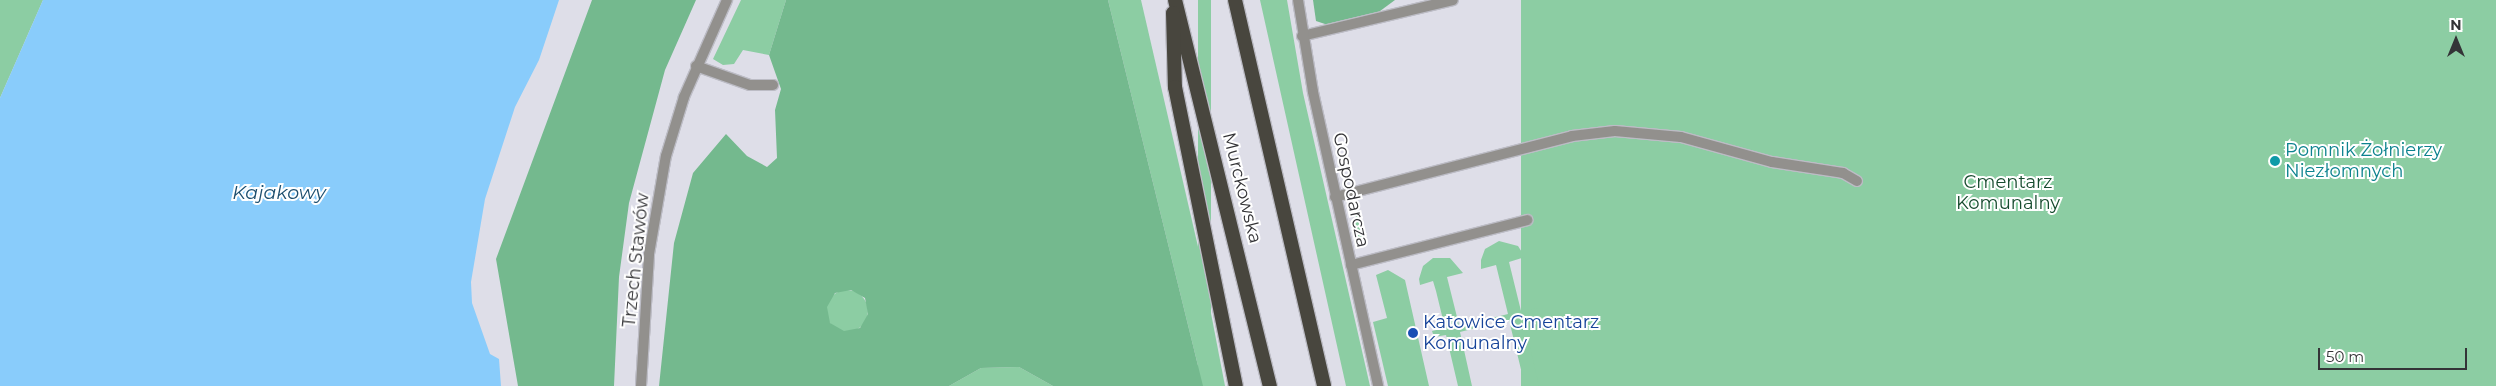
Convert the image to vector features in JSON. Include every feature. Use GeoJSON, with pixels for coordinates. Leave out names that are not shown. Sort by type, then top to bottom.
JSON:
{"type":"FeatureCollection","features":[{"type":"Feature","properties":{"kind":"highway"},"geometry":{"type":"LineString","coordinates":[[1174,0],[1175,87],[1236,386]]}},
{"type":"Feature","properties":{"kind":"highway","name":"Murckowska"},"geometry":{"type":"LineString","coordinates":[[1174,0],[1270,386]]}},
{"type":"Feature","properties":{"kind":"highway","name":"Murckowska"},"geometry":{"type":"LineString","coordinates":[[1235,0],[1324,386]]}},
{"type":"Feature","properties":{"kind":"street","name":"Trzech Stawów"},"geometry":{"type":"LineString","coordinates":[[641,386],[656,203],[666,156],[696,66],[726,0]]}},
{"type":"Feature","properties":{"kind":"street","name":"Gospodarcza"},"geometry":{"type":"LineString","coordinates":[[1298,0],[1302,36],[1335,197],[1378,386]]}},
{"type":"Feature","properties":{"kind":"street"},"geometry":{"type":"LineString","coordinates":[[1302,36],[1414,5],[1453,0]]}},
{"type":"Feature","properties":{"kind":"street"},"geometry":{"type":"LineString","coordinates":[[696,66],[750,85],[773,86]]}},
{"type":"Feature","properties":{"kind":"street"},"geometry":{"type":"LineString","coordinates":[[1335,197],[1572,136],[1615,131],[1681,137],[1772,162],[1843,173],[1857,181]]}},
{"type":"Feature","properties":{"kind":"street"},"geometry":{"type":"LineString","coordinates":[[1351,265],[1527,220]]}},
{"type":"Feature","properties":{"kind":"green space"},"geometry":{"type":"Polygon","coordinates":[[[0,0],[43,0],[0,98],[0,0]]]}},
{"type":"Feature","properties":{"kind":"green space"},"geometry":{"type":"Polygon","coordinates":[[[592,0],[696,0],[665,70],[629,203],[619,277],[614,386],[518,386],[496,259],[592,0]]]}},
{"type":"Feature","properties":{"kind":"green space"},"geometry":{"type":"Polygon","coordinates":[[[741,0],[786,0],[769,55],[743,50],[734,64],[723,65],[713,59],[741,0]]]}},
{"type":"Feature","properties":{"kind":"green space"},"geometry":{"type":"Polygon","coordinates":[[[786,0],[1108,0],[1203,386],[1053,386],[1019,367],[981,368],[949,386],[659,386],[674,243],[693,173],[726,134],[747,156],[767,167],[777,158],[775,110],[781,89],[769,55],[786,0]],[[851,290],[835,293],[827,307],[830,323],[844,331],[860,328],[868,314],[865,298],[851,290]]]}},
{"type":"Feature","properties":{"kind":"green space"},"geometry":{"type":"Polygon","coordinates":[[[1108,0],[1141,0],[1199,251],[1225,386],[1203,386],[1108,0]]]}},
{"type":"Feature","properties":{"kind":"green space"},"geometry":{"type":"Polygon","coordinates":[[[1198,0],[1211,0],[1211,386],[1198,386],[1198,0]]]}},
{"type":"Feature","properties":{"kind":"green space"},"geometry":{"type":"Polygon","coordinates":[[[1260,0],[1287,0],[1303,93],[1370,386],[1346,386],[1260,0]]]}},
{"type":"Feature","properties":{"kind":"green space"},"geometry":{"type":"Polygon","coordinates":[[[1313,0],[1395,0],[1376,14],[1328,25],[1316,21],[1313,0]]]}},
{"type":"Feature","properties":{"kind":"green space","name":"Cmentarz Komunalny"},"geometry":{"type":"Polygon","coordinates":[[[1521,0],[2496,0],[2496,386],[1521,386],[1521,0]]]}},
{"type":"Feature","properties":{"kind":"green space"},"geometry":{"type":"Polygon","coordinates":[[[1357,209],[1365,247],[1353,233],[1357,209]]]}},
{"type":"Feature","properties":{"kind":"green space"},"geometry":{"type":"Polygon","coordinates":[[[1499,241],[1518,246],[1525,257],[1509,262],[1521,311],[1537,308],[1538,314],[1523,317],[1539,386],[1525,386],[1509,320],[1494,324],[1492,318],[1508,314],[1496,265],[1481,269],[1481,260],[1485,249],[1499,241]]]}},
{"type":"Feature","properties":{"kind":"green space"},"geometry":{"type":"Polygon","coordinates":[[[1433,258],[1450,258],[1463,273],[1447,277],[1459,325],[1474,322],[1476,328],[1460,332],[1472,386],[1458,386],[1446,335],[1434,337],[1432,331],[1445,328],[1436,291],[1433,281],[1420,285],[1419,279],[1423,266],[1433,258]]]}},
{"type":"Feature","properties":{"kind":"green space"},"geometry":{"type":"Polygon","coordinates":[[[1388,270],[1405,280],[1429,386],[1388,386],[1373,322],[1387,318],[1376,275],[1388,270]]]}},
{"type":"Feature","properties":{"kind":"green space"},"geometry":{"type":"Polygon","coordinates":[[[847,290],[862,296],[868,311],[862,326],[847,332],[832,326],[826,311],[832,296],[847,290]]]}},
{"type":"Feature","properties":{"kind":"green space"},"geometry":{"type":"Polygon","coordinates":[[[1019,367],[1053,386],[949,386],[981,368],[1019,367]]]}},
{"type":"Feature","properties":{"kind":"water","name":"Kajakowy"},"geometry":{"type":"Polygon","coordinates":[[[43,0],[559,0],[539,60],[515,107],[485,199],[471,282],[472,303],[490,354],[499,359],[501,386],[0,386],[0,98],[43,0]]]}},
{"type":"Feature","properties":{"kind":"place","name":"Pomnik Żołnierzy Niezłomnych"},"geometry":{"type":"Point","coordinates":[2275,161]}},
{"type":"Feature","properties":{"kind":"place","name":"Katowice Cmentarz Komunalny"},"geometry":{"type":"Point","coordinates":[1413,333]}}]}
